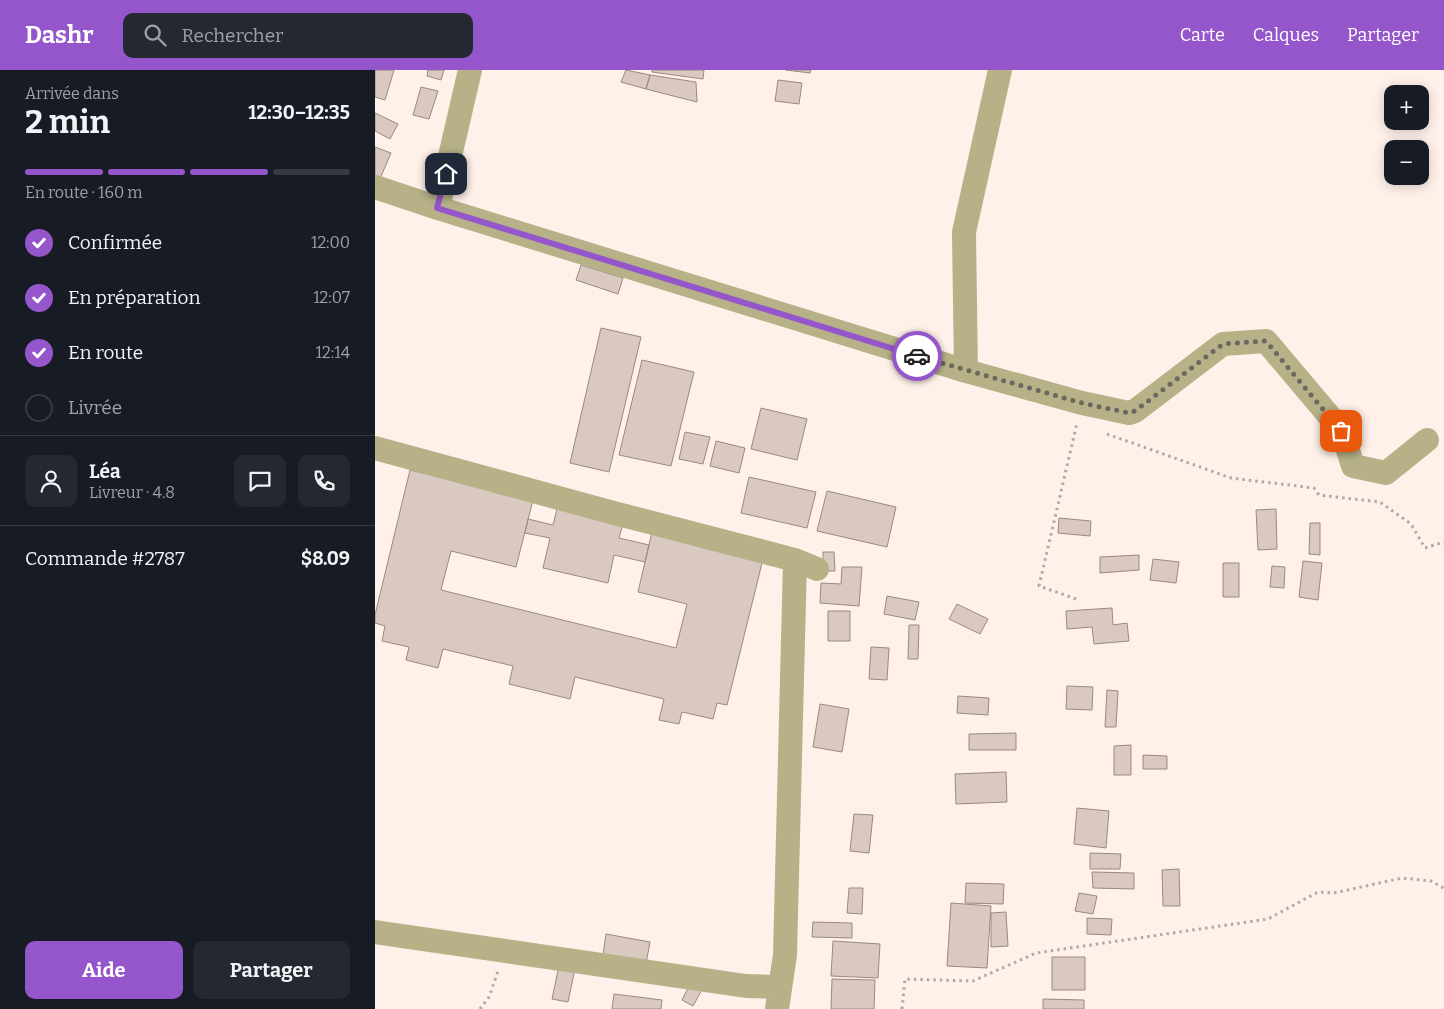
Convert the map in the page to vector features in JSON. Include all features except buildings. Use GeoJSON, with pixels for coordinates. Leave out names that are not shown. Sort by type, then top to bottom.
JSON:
{"type":"FeatureCollection","features":[{"type":"Feature","properties":{"kind":"street"},"geometry":{"type":"LineString","coordinates":[[437,208],[470,70]]}},
{"type":"Feature","properties":{"kind":"street"},"geometry":{"type":"LineString","coordinates":[[966,371],[964,232],[1000,70]]}},
{"type":"Feature","properties":{"kind":"street"},"geometry":{"type":"LineString","coordinates":[[375,187],[437,208],[966,371],[1082,417],[1135,411],[1223,344],[1266,341],[1341,431],[1353,466],[1386,473],[1427,440]]}},
{"type":"Feature","properties":{"kind":"street"},"geometry":{"type":"LineString","coordinates":[[375,448],[795,560],[817,569]]}},
{"type":"Feature","properties":{"kind":"street"},"geometry":{"type":"LineString","coordinates":[[375,932],[451,944],[507,949],[746,986],[778,998],[785,955],[795,560]]}},
{"type":"Feature","properties":{"kind":"path"},"geometry":{"type":"LineString","coordinates":[[1076,598],[1039,586],[1082,417]]}},
{"type":"Feature","properties":{"kind":"path"},"geometry":{"type":"LineString","coordinates":[[1104,432],[1231,478],[1314,488],[1319,495],[1381,502],[1411,524],[1425,548],[1444,542]]}},
{"type":"Feature","properties":{"kind":"path"},"geometry":{"type":"LineString","coordinates":[[902,1009],[905,979],[973,980],[1036,953],[1268,919],[1318,892],[1334,893],[1402,878],[1431,881],[1442,887],[1444,891]]}},
{"type":"Feature","properties":{"kind":"path"},"geometry":{"type":"LineString","coordinates":[[480,1009],[489,997],[507,949]]}},
{"type":"Feature","properties":{"kind":"way so far"},"geometry":{"type":"LineString","coordinates":[[917,356],[1082,403],[1129,413],[1135,411],[1223,344],[1229,342],[1266,341],[1341,431]]}},
{"type":"Feature","properties":{"kind":"route"},"geometry":{"type":"LineString","coordinates":[[446,174],[437,208],[917,356]]}}]}
